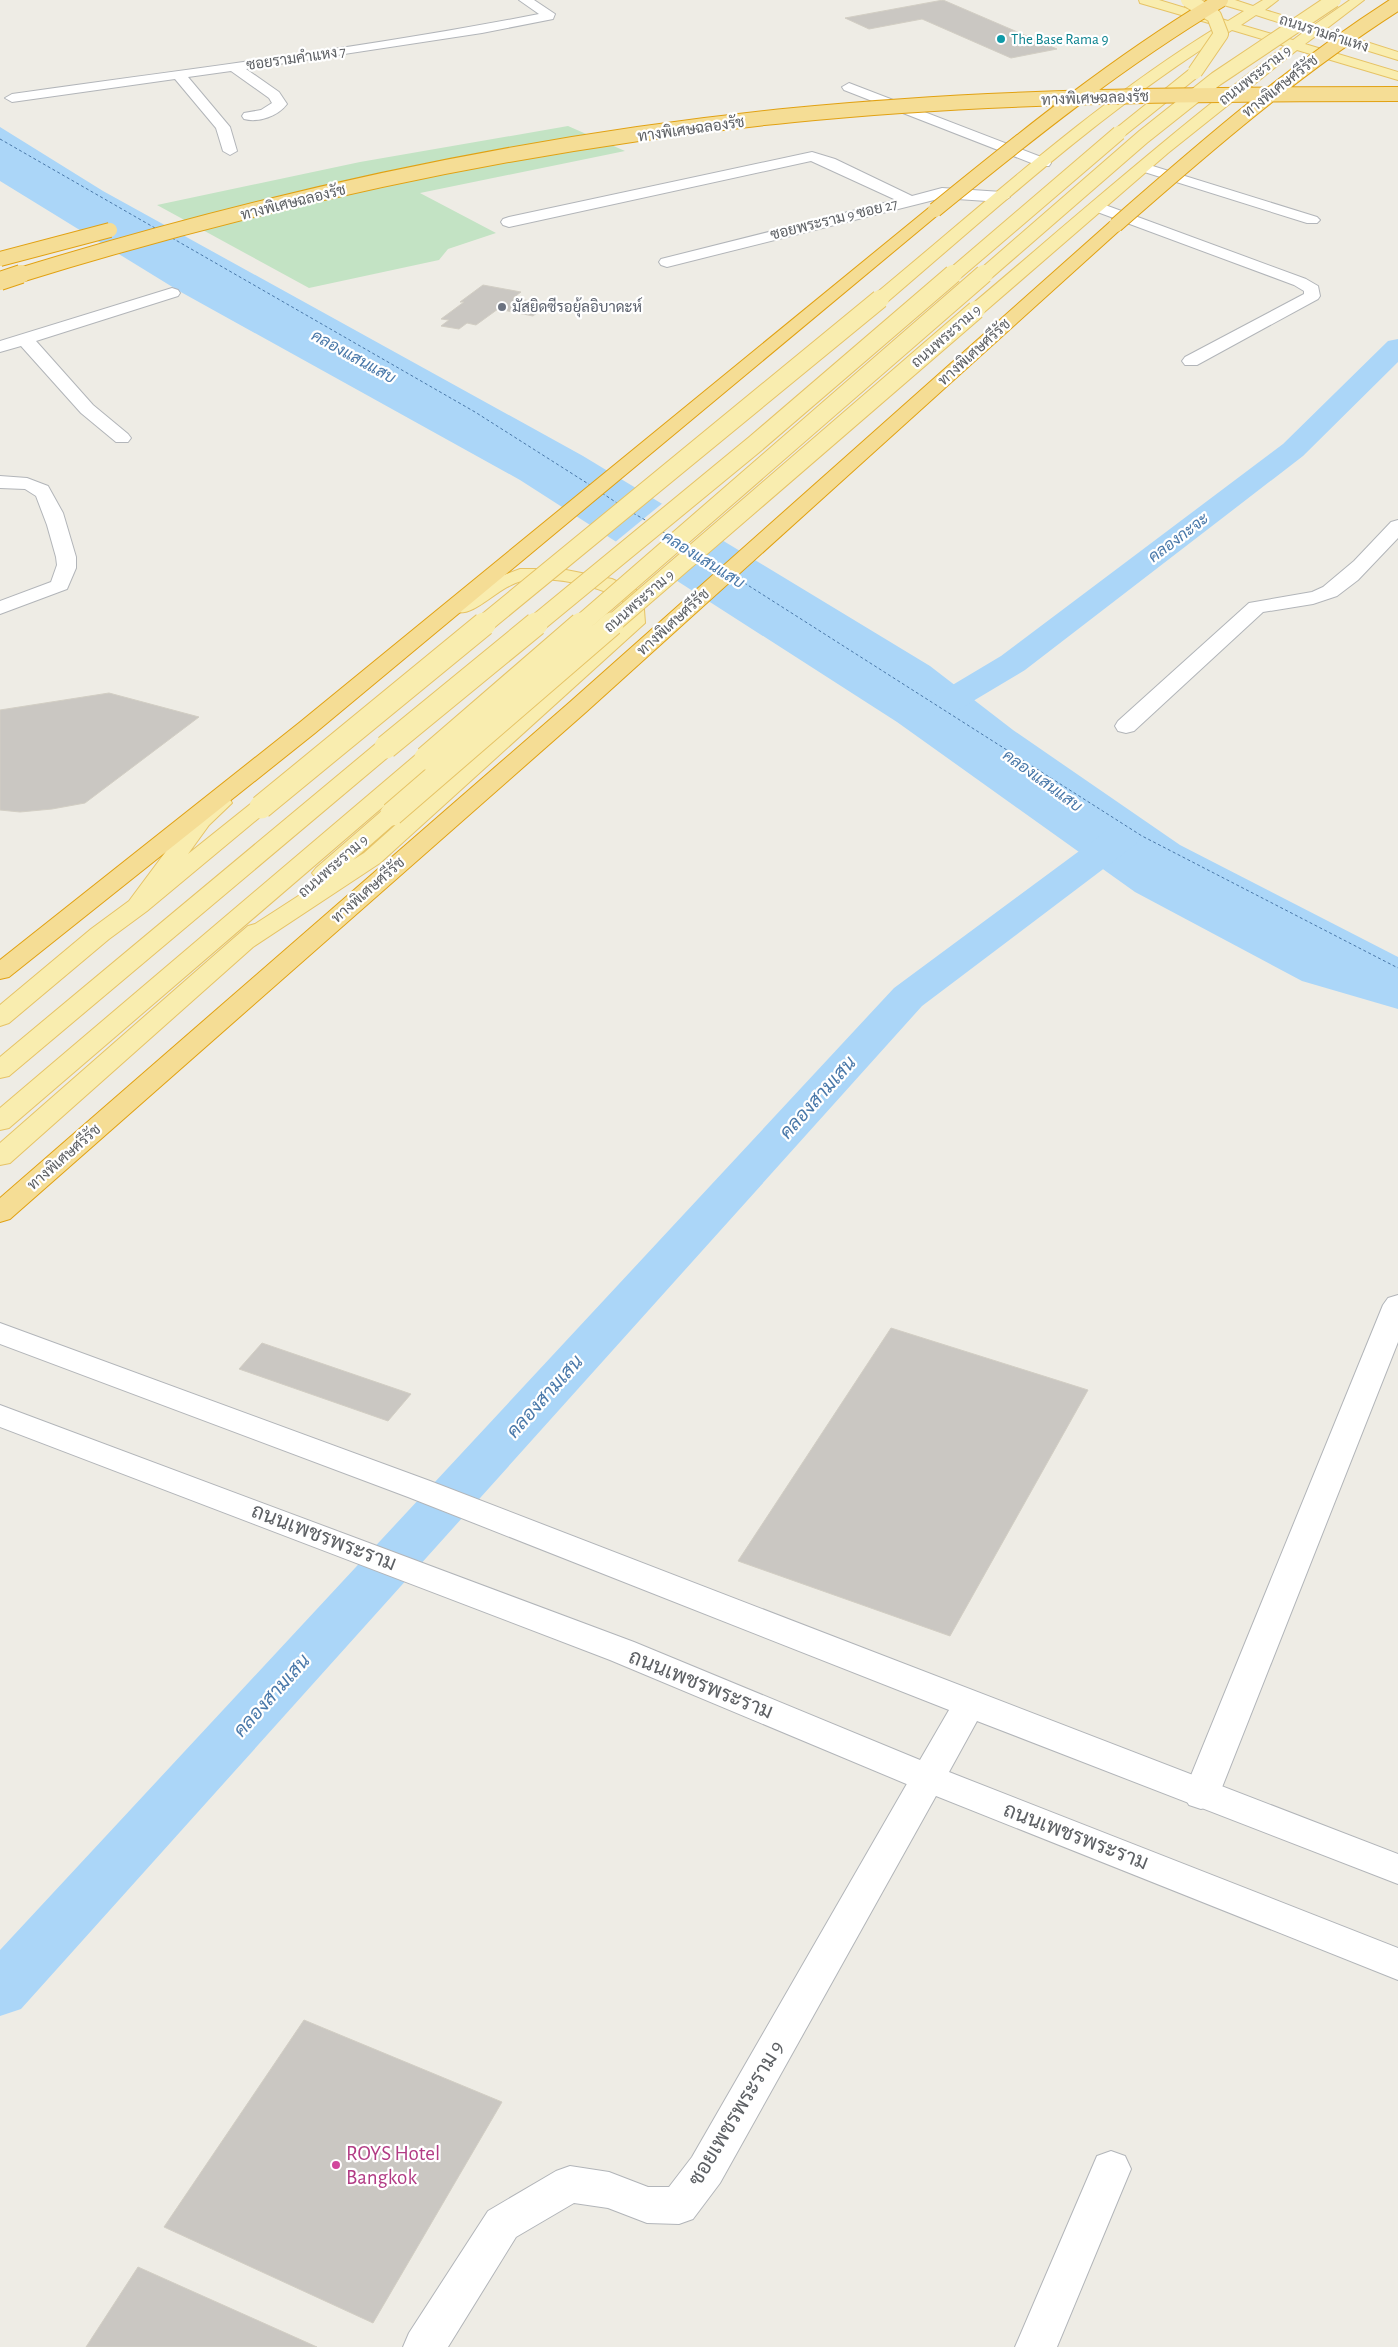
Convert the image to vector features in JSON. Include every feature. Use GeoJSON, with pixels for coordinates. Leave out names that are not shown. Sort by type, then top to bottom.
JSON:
{"type":"FeatureCollection","features":[{"type":"Feature","properties":{"kind":"highway"},"geometry":{"type":"LineString","coordinates":[[0,972],[308,728],[1027,135],[1116,68],[1189,18],[1222,0]]}},
{"type":"Feature","properties":{"kind":"highway","name":"ทางพิเศษศรีรัช"},"geometry":{"type":"LineString","coordinates":[[3,1211],[578,707],[1195,156],[1289,78],[1330,47],[1398,3]]}},
{"type":"Feature","properties":{"kind":"highway","name":"ทางพิเศษฉลองรัช"},"geometry":{"type":"LineString","coordinates":[[376,167],[586,129],[785,103],[989,89],[1201,83],[1398,84]]}},
{"type":"Feature","properties":{"kind":"highway","name":"ทางพิเศษฉลองรัช"},"geometry":{"type":"LineString","coordinates":[[0,281],[209,222],[380,180],[626,138],[789,116],[973,102],[1192,94],[1398,94]]}},
{"type":"Feature","properties":{"kind":"highway"},"geometry":{"type":"LineString","coordinates":[[0,259],[120,228]]}},
{"type":"Feature","properties":{"kind":"main road"},"geometry":{"type":"LineString","coordinates":[[1140,0],[1169,14],[1181,30],[1180,47],[1171,63]]}},
{"type":"Feature","properties":{"kind":"main road","name":"ถนนรามคำแหง"},"geometry":{"type":"LineString","coordinates":[[1145,0],[1398,76]]}},
{"type":"Feature","properties":{"kind":"main road"},"geometry":{"type":"LineString","coordinates":[[1188,0],[1210,11],[1220,22],[1221,34],[1195,72]]}},
{"type":"Feature","properties":{"kind":"main road","name":"ถนนรามคำแหง"},"geometry":{"type":"LineString","coordinates":[[1222,0],[1398,56]]}},
{"type":"Feature","properties":{"kind":"main road"},"geometry":{"type":"LineString","coordinates":[[0,1018],[100,934],[138,906],[261,807],[1044,163],[1171,63],[1272,0]]}},
{"type":"Feature","properties":{"kind":"main road","name":"ถนนพระราม 9"},"geometry":{"type":"LineString","coordinates":[[0,1122],[759,471],[1143,137],[1216,79],[1334,0]]}},
{"type":"Feature","properties":{"kind":"main road","name":"ถนนพระราม 9"},"geometry":{"type":"LineString","coordinates":[[0,1157],[243,943],[1207,112],[1314,30],[1358,0]]}},
{"type":"Feature","properties":{"kind":"main road"},"geometry":{"type":"LineString","coordinates":[[1367,0],[1364,5],[1367,22],[1398,56]]}},
{"type":"Feature","properties":{"kind":"main road","name":"ถนนพระราม 9"},"geometry":{"type":"LineString","coordinates":[[1238,42],[1294,6]]}},
{"type":"Feature","properties":{"kind":"main road"},"geometry":{"type":"LineString","coordinates":[[0,1070],[386,747],[755,444],[1119,133],[1195,72],[1224,52]]}},
{"type":"Feature","properties":{"kind":"main road"},"geometry":{"type":"LineString","coordinates":[[1266,66],[1322,63],[1370,68]]}},
{"type":"Feature","properties":{"kind":"main road"},"geometry":{"type":"LineString","coordinates":[[138,906],[201,820],[322,718],[492,586],[520,575],[561,576],[605,583],[633,596],[635,623],[372,858],[243,943]]}},
{"type":"Feature","properties":{"kind":"street","name":"ซอยรามคำแหง 7"},"geometry":{"type":"LineString","coordinates":[[12,98],[234,67],[482,29],[548,16],[549,14],[525,0]]}},
{"type":"Feature","properties":{"kind":"street"},"geometry":{"type":"LineString","coordinates":[[234,67],[274,95],[280,104],[265,114],[249,116]]}},
{"type":"Feature","properties":{"kind":"street"},"geometry":{"type":"LineString","coordinates":[[179,75],[223,127],[230,151]]}},
{"type":"Feature","properties":{"kind":"street"},"geometry":{"type":"LineString","coordinates":[[849,88],[1044,163]]}},
{"type":"Feature","properties":{"kind":"street"},"geometry":{"type":"LineString","coordinates":[[509,222],[812,156],[830,162],[908,200]]}},
{"type":"Feature","properties":{"kind":"street"},"geometry":{"type":"LineString","coordinates":[[1143,167],[1312,220]]}},
{"type":"Feature","properties":{"kind":"street","name":"ซอยพระราม 9 ซอย 27"},"geometry":{"type":"LineString","coordinates":[[667,262],[942,193],[1002,197]]}},
{"type":"Feature","properties":{"kind":"street"},"geometry":{"type":"LineString","coordinates":[[1097,207],[1300,282],[1312,289],[1312,296],[1191,361]]}},
{"type":"Feature","properties":{"kind":"street"},"geometry":{"type":"LineString","coordinates":[[0,347],[172,293]]}},
{"type":"Feature","properties":{"kind":"street"},"geometry":{"type":"LineString","coordinates":[[25,340],[87,409],[122,438]]}},
{"type":"Feature","properties":{"kind":"street"},"geometry":{"type":"LineString","coordinates":[[0,482],[29,485],[41,490],[45,494],[53,512],[67,564],[60,585],[42,595],[19,600],[0,608]]}},
{"type":"Feature","properties":{"kind":"street"},"geometry":{"type":"LineString","coordinates":[[1126,726],[1256,607],[1280,601],[1322,596],[1343,582],[1398,526]]}},
{"type":"Feature","properties":{"kind":"street"},"geometry":{"type":"LineString","coordinates":[[1201,1795],[1398,1305]]}},
{"type":"Feature","properties":{"kind":"street"},"geometry":{"type":"LineString","coordinates":[[0,1333],[233,1418],[666,1585],[1201,1795],[1398,1869]]}},
{"type":"Feature","properties":{"kind":"street","name":"ถนนเพชรพระราม"},"geometry":{"type":"LineString","coordinates":[[0,1414],[622,1651],[928,1778],[1398,1964]]}},
{"type":"Feature","properties":{"kind":"street"},"geometry":{"type":"LineString","coordinates":[[928,1778],[969,1705]]}},
{"type":"Feature","properties":{"kind":"street","name":"ซอยเพชรพระราม 9"},"geometry":{"type":"LineString","coordinates":[[424,2347],[502,2224],[570,2184],[609,2190],[647,2205],[679,2206],[706,2170],[928,1778]]}},
{"type":"Feature","properties":{"kind":"street"},"geometry":{"type":"LineString","coordinates":[[1036,2347],[1111,2169]]}},
{"type":"Feature","properties":{"kind":"green space"},"geometry":{"type":"Polygon","coordinates":[[[568,126],[625,151],[420,193],[496,233],[448,249],[439,260],[309,288],[157,205],[360,162],[568,126]]]}},
{"type":"Feature","properties":{"kind":"water","name":"คลองแสนแสบ"},"geometry":{"type":"Polygon","coordinates":[[[0,127],[103,191],[583,456],[930,666],[1013,730],[1180,845],[1398,957],[1398,1009],[1302,981],[1135,892],[897,722],[520,480],[179,291],[0,181],[0,127]]]}},
{"type":"Feature","properties":{"kind":"pier"},"geometry":{"type":"Polygon","coordinates":[[[664,502],[711,530],[661,573],[614,543],[664,502]]]}},
{"type":"Feature","properties":{"kind":"building","name":"The Base Rama 9"},"geometry":{"type":"Polygon","coordinates":[[[943,0],[1057,49],[1011,58],[922,19],[869,29],[845,18],[943,0]]]}},
{"type":"Feature","properties":{"kind":"building","name":"มัสยิดซีรอยุ้ลอิบาดะห์"},"geometry":{"type":"Polygon","coordinates":[[[483,285],[521,292],[513,298],[548,304],[533,316],[498,309],[476,325],[467,323],[459,329],[441,326],[449,320],[441,319],[483,285]]]}},
{"type":"Feature","properties":{"kind":"building"},"geometry":{"type":"Polygon","coordinates":[[[109,693],[199,717],[85,803],[20,812],[0,810],[0,710],[109,693]]]}},
{"type":"Feature","properties":{"kind":"building"},"geometry":{"type":"Polygon","coordinates":[[[891,1328],[1088,1390],[950,1636],[738,1561],[891,1328]]]}},
{"type":"Feature","properties":{"kind":"building"},"geometry":{"type":"Polygon","coordinates":[[[262,1343],[411,1394],[388,1421],[239,1369],[262,1343]]]}},
{"type":"Feature","properties":{"kind":"building","name":"ROYS Hotel Bangkok"},"geometry":{"type":"Polygon","coordinates":[[[304,2020],[502,2102],[373,2323],[164,2227],[304,2020]]]}},
{"type":"Feature","properties":{"kind":"building"},"geometry":{"type":"Polygon","coordinates":[[[138,2267],[317,2347],[86,2347],[138,2267]]]}},
{"type":"Feature","properties":{"kind":"waterway","name":"คลองกะจะ"},"geometry":{"type":"LineString","coordinates":[[941,706],[1013,663],[1293,450],[1398,347]]}},
{"type":"Feature","properties":{"kind":"waterway","name":"คลองสามเสน"},"geometry":{"type":"LineString","coordinates":[[0,1991],[908,997],[1122,837]]}},
{"type":"Feature","properties":{"kind":"ferry route"},"geometry":{"type":"LineString","coordinates":[[0,139],[155,228]]}},
{"type":"Feature","properties":{"kind":"ferry route"},"geometry":{"type":"LineString","coordinates":[[172,238],[475,412],[590,485]]}},
{"type":"Feature","properties":{"kind":"ferry route"},"geometry":{"type":"LineString","coordinates":[[602,493],[617,503]]}},
{"type":"Feature","properties":{"kind":"ferry route"},"geometry":{"type":"LineString","coordinates":[[633,513],[647,521]]}},
{"type":"Feature","properties":{"kind":"ferry route"},"geometry":{"type":"LineString","coordinates":[[663,532],[670,536]]}},
{"type":"Feature","properties":{"kind":"ferry route"},"geometry":{"type":"LineString","coordinates":[[703,557],[721,568]]}},
{"type":"Feature","properties":{"kind":"ferry route"},"geometry":{"type":"LineString","coordinates":[[735,577],[1142,836],[1398,968]]}},
{"type":"Feature","properties":{"kind":"place","name":"The Base Rama 9"},"geometry":{"type":"Point","coordinates":[1001,39]}},
{"type":"Feature","properties":{"kind":"place","name":"มัสยิดซีรอยุ้ลอิบาดะห์"},"geometry":{"type":"Point","coordinates":[502,307]}},
{"type":"Feature","properties":{"kind":"place","name":"ROYS Hotel Bangkok"},"geometry":{"type":"Point","coordinates":[336,2165]}}]}
